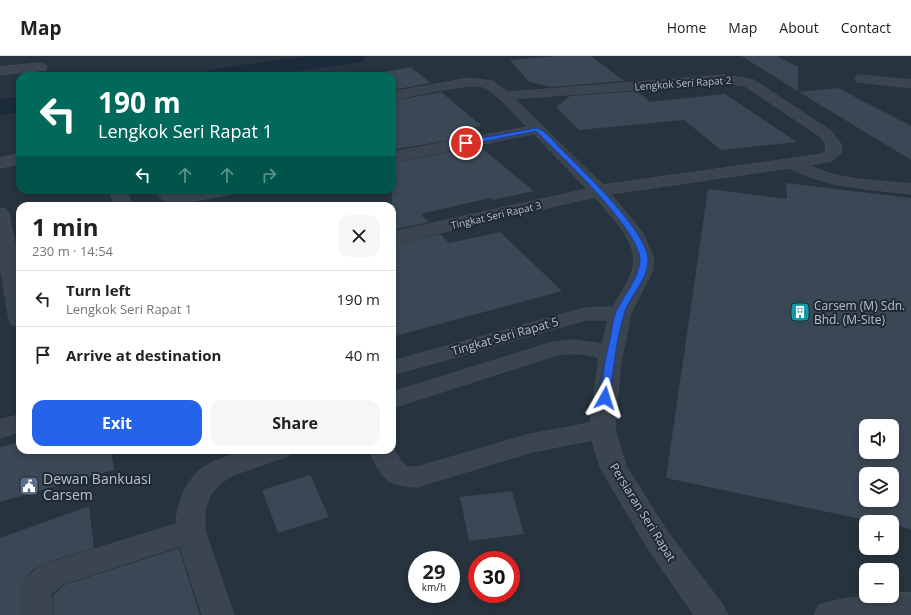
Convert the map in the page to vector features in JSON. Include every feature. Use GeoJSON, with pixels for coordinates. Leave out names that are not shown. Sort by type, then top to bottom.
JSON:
{"type":"FeatureCollection","features":[{"type":"Feature","properties":{"kind":"street"},"geometry":{"type":"LineString","coordinates":[[0,71],[41,67]]}},
{"type":"Feature","properties":{"kind":"street"},"geometry":{"type":"LineString","coordinates":[[861,78],[911,84]]}},
{"type":"Feature","properties":{"kind":"street","name":"Lengkok Seri Rapat 2"},"geometry":{"type":"LineString","coordinates":[[504,96],[726,79],[740,80],[748,83],[826,134],[833,144],[834,152],[827,158],[599,191]]}},
{"type":"Feature","properties":{"kind":"street","name":"Persiaran Seri Rapat"},"geometry":{"type":"LineString","coordinates":[[396,95],[469,82],[488,84],[504,96],[599,191],[634,233],[644,259],[642,272],[620,313],[611,354],[602,429],[613,467],[657,539],[712,615]]}},
{"type":"Feature","properties":{"kind":"street"},"geometry":{"type":"LineString","coordinates":[[396,156],[537,129]]}},
{"type":"Feature","properties":{"kind":"street"},"geometry":{"type":"LineString","coordinates":[[0,162],[16,160]]}},
{"type":"Feature","properties":{"kind":"street"},"geometry":{"type":"LineString","coordinates":[[792,163],[804,170],[822,177],[911,189]]}},
{"type":"Feature","properties":{"kind":"street","name":"Tingkat Seri Rapat 3"},"geometry":{"type":"LineString","coordinates":[[396,237],[599,191]]}},
{"type":"Feature","properties":{"kind":"street"},"geometry":{"type":"LineString","coordinates":[[167,194],[184,198],[229,194]]}},
{"type":"Feature","properties":{"kind":"street"},"geometry":{"type":"LineString","coordinates":[[0,213],[6,274],[16,307]]}},
{"type":"Feature","properties":{"kind":"street","name":"Tingkat Seri Rapat 5"},"geometry":{"type":"LineString","coordinates":[[396,367],[585,314],[620,313]]}},
{"type":"Feature","properties":{"kind":"street"},"geometry":{"type":"LineString","coordinates":[[396,399],[553,349],[568,346],[595,348],[611,354]]}},
{"type":"Feature","properties":{"kind":"street"},"geometry":{"type":"LineString","coordinates":[[0,429],[16,424]]}},
{"type":"Feature","properties":{"kind":"street"},"geometry":{"type":"LineString","coordinates":[[383,454],[391,467],[400,476],[416,477],[530,443],[602,429]]}},
{"type":"Feature","properties":{"kind":"street"},"geometry":{"type":"LineString","coordinates":[[218,615],[190,532],[191,510],[199,490],[223,459],[254,454]]}},
{"type":"Feature","properties":{"kind":"street"},"geometry":{"type":"LineString","coordinates":[[37,615],[35,596],[38,585],[52,575],[190,532]]}},
{"type":"Feature","properties":{"kind":"street"},"geometry":{"type":"LineString","coordinates":[[830,615],[893,607],[911,608]]}},
{"type":"Feature","properties":{"kind":"building"},"geometry":{"type":"Polygon","coordinates":[[[557,56],[591,56],[624,81],[551,87],[529,82],[510,60],[557,56]]]}},
{"type":"Feature","properties":{"kind":"building"},"geometry":{"type":"Polygon","coordinates":[[[741,56],[777,56],[798,67],[798,91],[741,56]]]}},
{"type":"Feature","properties":{"kind":"building"},"geometry":{"type":"Polygon","coordinates":[[[411,67],[431,83],[396,89],[396,72],[384,72],[411,67]]]}},
{"type":"Feature","properties":{"kind":"building"},"geometry":{"type":"Polygon","coordinates":[[[838,88],[911,126],[911,160],[799,92],[838,88]]]}},
{"type":"Feature","properties":{"kind":"building"},"geometry":{"type":"Polygon","coordinates":[[[637,91],[650,102],[725,94],[797,142],[721,150],[684,120],[579,130],[556,107],[570,96],[637,91]]]}},
{"type":"Feature","properties":{"kind":"building"},"geometry":{"type":"Polygon","coordinates":[[[441,92],[482,126],[460,130],[467,137],[396,149],[396,100],[441,92]]]}},
{"type":"Feature","properties":{"kind":"building"},"geometry":{"type":"Polygon","coordinates":[[[479,146],[534,191],[493,200],[490,198],[421,214],[429,222],[396,229],[396,202],[392,202],[392,194],[396,194],[396,162],[479,146]]]}},
{"type":"Feature","properties":{"kind":"building","name":"Carsem (M) Sdn. Bhd. (M-Site)"},"geometry":{"type":"Polygon","coordinates":[[[786,183],[911,198],[911,529],[899,526],[899,515],[859,515],[859,519],[666,478],[708,189],[787,199],[786,183]]]}},
{"type":"Feature","properties":{"kind":"building"},"geometry":{"type":"Polygon","coordinates":[[[500,232],[562,291],[396,336],[396,244],[440,234],[449,243],[500,232]]]}},
{"type":"Feature","properties":{"kind":"building","name":"Dewan Bankuasi Carsem"},"geometry":{"type":"Polygon","coordinates":[[[16,443],[16,454],[112,454],[114,470],[0,502],[0,447],[16,443]]]}},
{"type":"Feature","properties":{"kind":"building"},"geometry":{"type":"Polygon","coordinates":[[[310,475],[329,517],[278,533],[262,490],[310,475]]]}},
{"type":"Feature","properties":{"kind":"building"},"geometry":{"type":"Polygon","coordinates":[[[512,491],[524,534],[469,541],[460,497],[512,491]]]}},
{"type":"Feature","properties":{"kind":"building"},"geometry":{"type":"Polygon","coordinates":[[[89,506],[94,548],[51,561],[34,569],[28,575],[21,588],[20,615],[0,615],[0,538],[89,506]]]}},
{"type":"Feature","properties":{"kind":"building"},"geometry":{"type":"Polygon","coordinates":[[[179,548],[200,615],[54,615],[53,595],[64,585],[179,548]]]}},
{"type":"Feature","properties":{"kind":"waterway"},"geometry":{"type":"LineString","coordinates":[[243,72],[355,56]]}},
{"type":"Feature","properties":{"kind":"waterway"},"geometry":{"type":"LineString","coordinates":[[0,107],[16,105]]}},
{"type":"Feature","properties":{"kind":"place","name":"Carsem (M) Sdn. Bhd. (M-Site)"},"geometry":{"type":"Point","coordinates":[800,312]}},
{"type":"Feature","properties":{"kind":"place","name":"Dewan Bankuasi Carsem"},"geometry":{"type":"Point","coordinates":[29,486]}},
{"type":"Feature","properties":{"kind":"route"},"geometry":{"type":"LineString","coordinates":[[466,143],[537,129],[599,191],[634,233],[644,259],[642,272],[620,313],[608,368],[605,398]]}}]}
